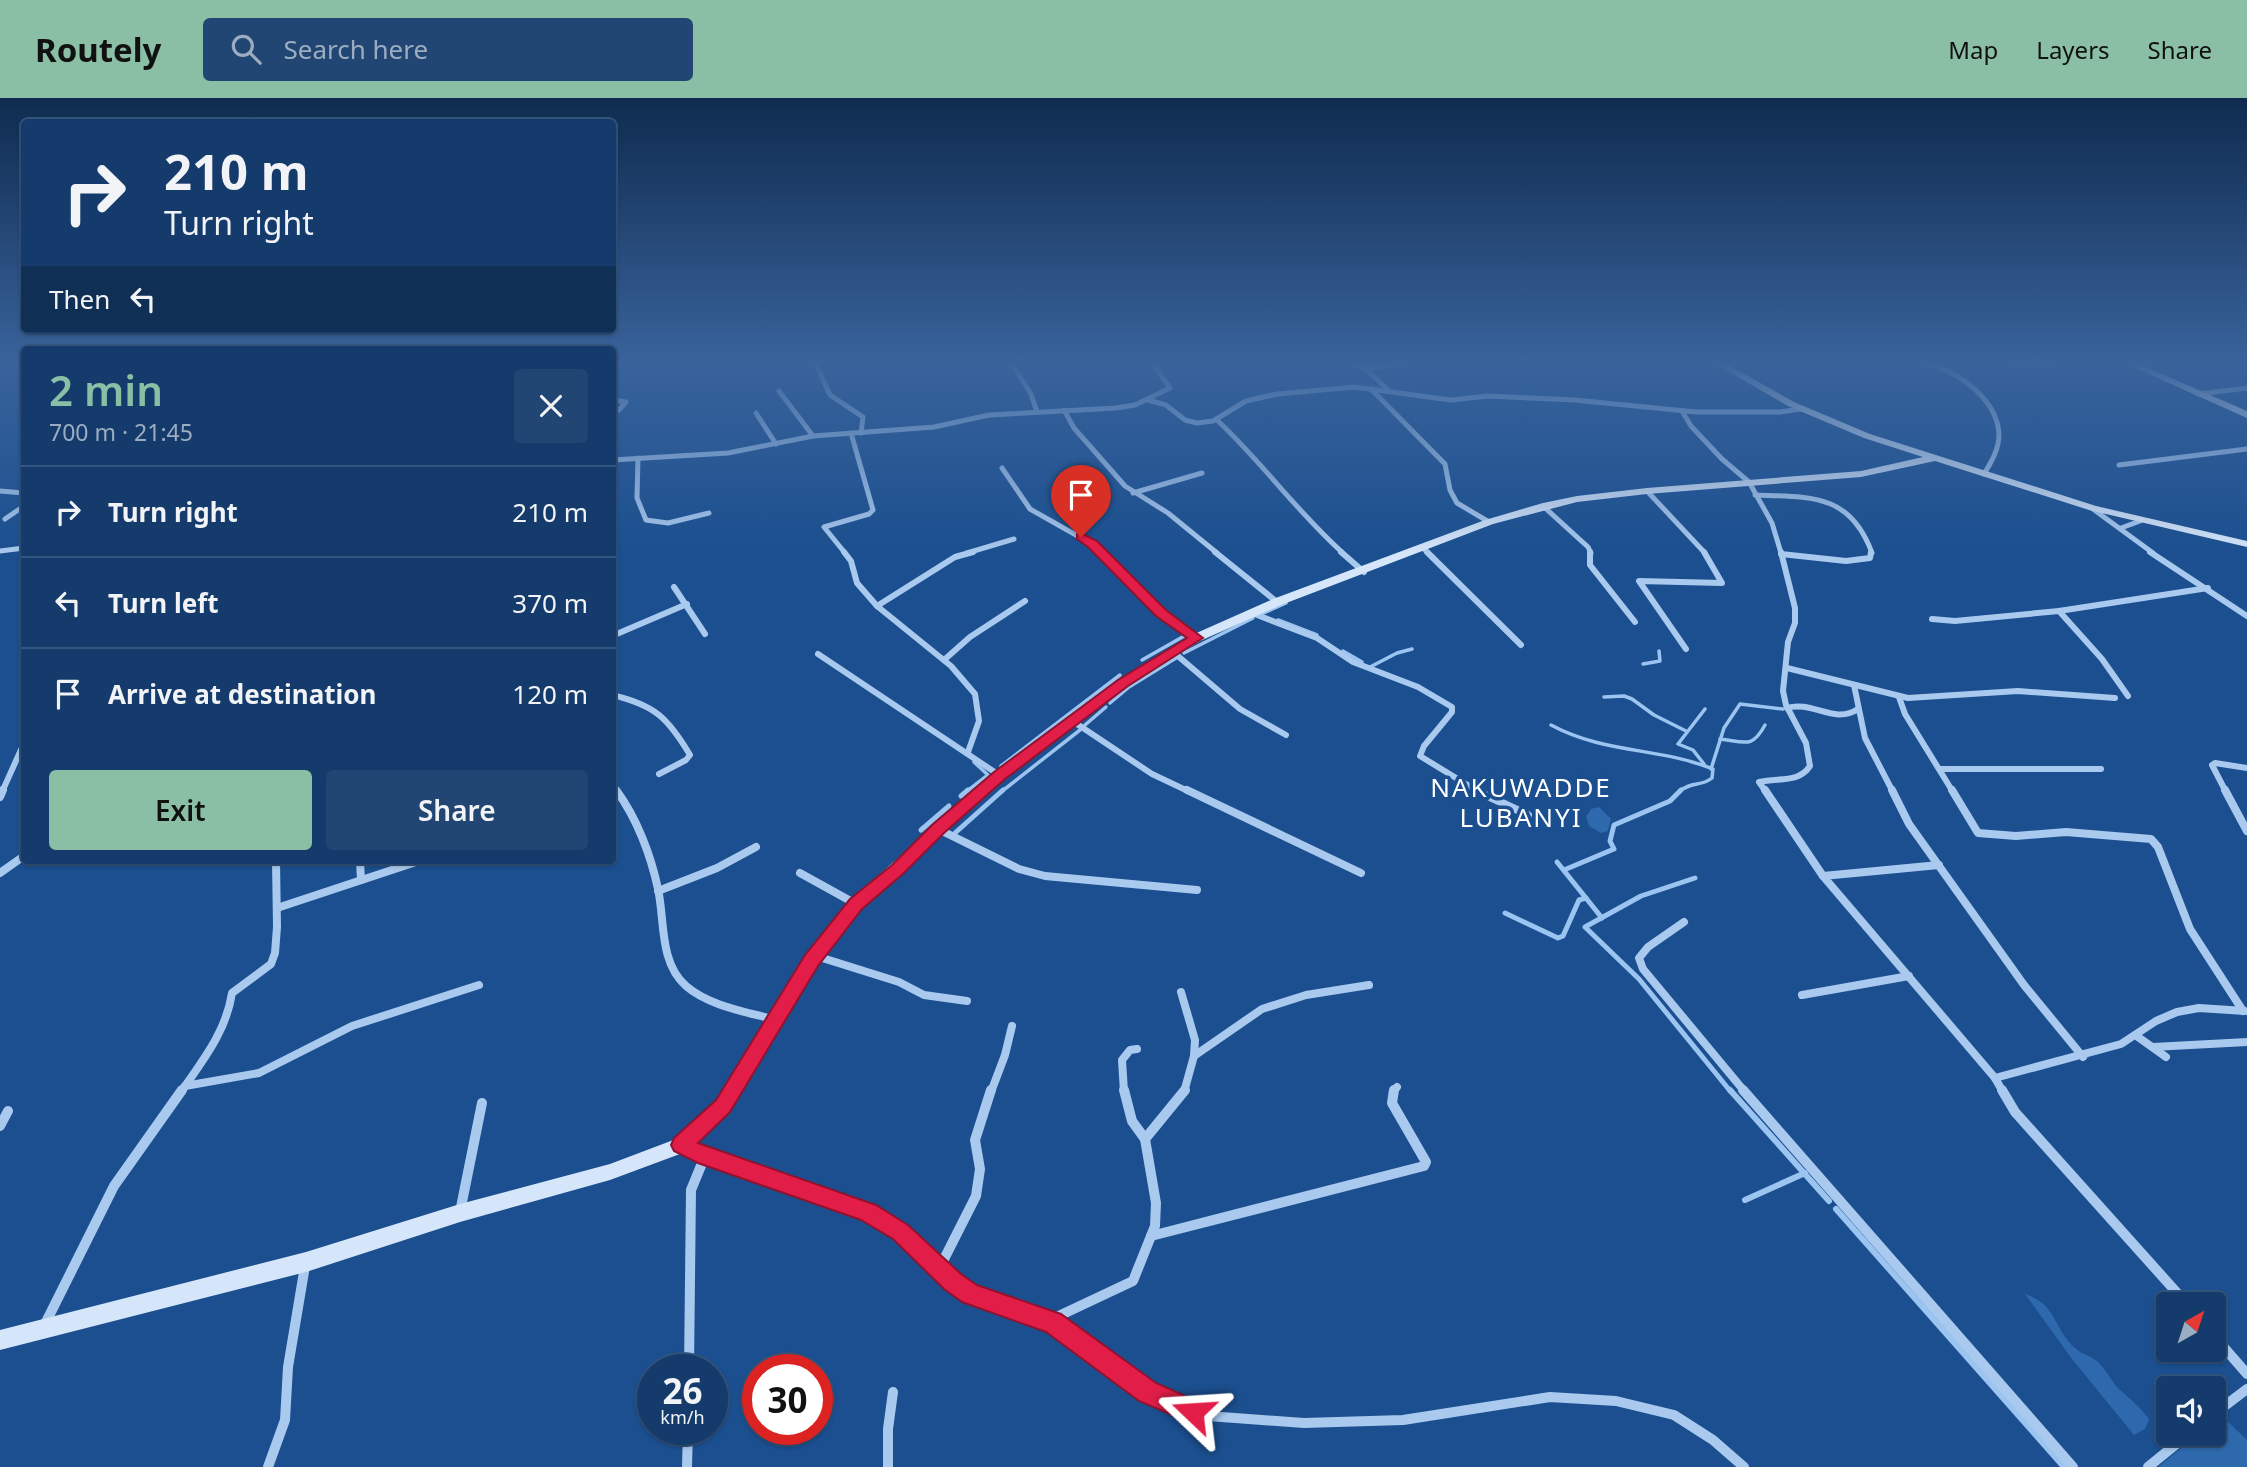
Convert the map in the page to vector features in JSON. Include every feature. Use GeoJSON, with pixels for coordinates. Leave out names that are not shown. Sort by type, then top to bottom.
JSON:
{"type":"FeatureCollection","features":[{"type":"Feature","properties":{"kind":"street"},"geometry":{"type":"LineString","coordinates":[[764,426],[776,444]]}},
{"type":"Feature","properties":{"kind":"street"},"geometry":{"type":"LineString","coordinates":[[805,426],[813,436]]}},
{"type":"Feature","properties":{"kind":"street"},"geometry":{"type":"LineString","coordinates":[[861,433],[862,426]]}},
{"type":"Feature","properties":{"kind":"street"},"geometry":{"type":"LineString","coordinates":[[616,460],[728,453],[813,436],[914,430],[933,426]]}},
{"type":"Feature","properties":{"kind":"street"},"geometry":{"type":"LineString","coordinates":[[1073,426],[1133,493],[1168,513],[1277,602]]}},
{"type":"Feature","properties":{"kind":"street"},"geometry":{"type":"LineString","coordinates":[[1223,426],[1244,445],[1310,524],[1364,572]]}},
{"type":"Feature","properties":{"kind":"street"},"geometry":{"type":"LineString","coordinates":[[1406,426],[1445,464],[1450,490],[1457,503],[1489,522]]}},
{"type":"Feature","properties":{"kind":"street"},"geometry":{"type":"LineString","coordinates":[[1694,426],[1722,459],[1752,488],[1772,523],[1793,590],[1795,623],[1788,642],[1783,691],[1787,708],[1806,743],[1810,766],[1807,772],[1790,781],[1759,782],[1823,876],[1995,1078],[2015,1112],[2176,1292]]}},
{"type":"Feature","properties":{"kind":"street"},"geometry":{"type":"LineString","coordinates":[[1841,426],[2093,508],[2247,544]]}},
{"type":"Feature","properties":{"kind":"street"},"geometry":{"type":"LineString","coordinates":[[1984,474],[1991,464],[1999,438],[1997,426]]}},
{"type":"Feature","properties":{"kind":"street"},"geometry":{"type":"LineString","coordinates":[[851,433],[873,510],[869,514],[824,527],[851,561],[857,583],[877,606],[944,660],[975,694],[979,721],[968,752]]}},
{"type":"Feature","properties":{"kind":"street"},"geometry":{"type":"LineString","coordinates":[[2119,465],[2247,449]]}},
{"type":"Feature","properties":{"kind":"street"},"geometry":{"type":"LineString","coordinates":[[638,458],[637,498],[649,523],[663,523],[709,513]]}},
{"type":"Feature","properties":{"kind":"street"},"geometry":{"type":"LineString","coordinates":[[0,1340],[306,1262],[460,1213],[610,1172],[681,1145],[723,1106],[815,956],[856,904],[898,869],[999,775],[1074,722],[1123,683],[1196,638],[1277,602],[1364,572],[1489,522],[1543,506],[1647,491],[1752,488],[1861,474],[1934,458]]}},
{"type":"Feature","properties":{"kind":"street"},"geometry":{"type":"LineString","coordinates":[[1002,468],[1030,509],[1092,544],[1161,613],[1196,638]]}},
{"type":"Feature","properties":{"kind":"street"},"geometry":{"type":"LineString","coordinates":[[1133,493],[1202,473]]}},
{"type":"Feature","properties":{"kind":"street"},"geometry":{"type":"LineString","coordinates":[[1752,488],[1837,504],[1857,520],[1872,554],[1870,558],[1856,561],[1781,554]]}},
{"type":"Feature","properties":{"kind":"street"},"geometry":{"type":"LineString","coordinates":[[0,491],[21,493]]}},
{"type":"Feature","properties":{"kind":"street"},"geometry":{"type":"LineString","coordinates":[[1647,491],[1692,535],[1713,563],[1722,583],[1639,581],[1686,649]]}},
{"type":"Feature","properties":{"kind":"street"},"geometry":{"type":"LineString","coordinates":[[1543,506],[1588,547],[1592,555],[1590,565],[1597,577],[1635,622]]}},
{"type":"Feature","properties":{"kind":"street"},"geometry":{"type":"LineString","coordinates":[[5,519],[21,508]]}},
{"type":"Feature","properties":{"kind":"street"},"geometry":{"type":"LineString","coordinates":[[2093,508],[2121,527],[2139,544],[2247,616]]}},
{"type":"Feature","properties":{"kind":"street"},"geometry":{"type":"LineString","coordinates":[[2121,527],[2140,521]]}},
{"type":"Feature","properties":{"kind":"street"},"geometry":{"type":"LineString","coordinates":[[877,606],[955,557],[1014,539]]}},
{"type":"Feature","properties":{"kind":"street"},"geometry":{"type":"LineString","coordinates":[[0,551],[21,548]]}},
{"type":"Feature","properties":{"kind":"street"},"geometry":{"type":"LineString","coordinates":[[1423,548],[1521,645]]}},
{"type":"Feature","properties":{"kind":"street"},"geometry":{"type":"LineString","coordinates":[[0,559],[8,550]]}},
{"type":"Feature","properties":{"kind":"street"},"geometry":{"type":"LineString","coordinates":[[674,587],[705,635]]}},
{"type":"Feature","properties":{"kind":"street"},"geometry":{"type":"LineString","coordinates":[[1933,619],[1955,621],[2059,611],[2208,588]]}},
{"type":"Feature","properties":{"kind":"street"},"geometry":{"type":"LineString","coordinates":[[944,660],[978,631],[1025,601]]}},
{"type":"Feature","properties":{"kind":"street"},"geometry":{"type":"LineString","coordinates":[[616,634],[687,604]]}},
{"type":"Feature","properties":{"kind":"street"},"geometry":{"type":"LineString","coordinates":[[2059,611],[2102,659],[2128,696]]}},
{"type":"Feature","properties":{"kind":"street"},"geometry":{"type":"LineString","coordinates":[[1252,614],[1310,635],[1353,662],[1418,687],[1452,707],[1452,712],[1424,746],[1420,756],[1470,788],[1528,815]]}},
{"type":"Feature","properties":{"kind":"street"},"geometry":{"type":"LineString","coordinates":[[1172,651],[1239,710],[1262,726],[1286,735]]}},
{"type":"Feature","properties":{"kind":"street"},"geometry":{"type":"LineString","coordinates":[[818,654],[999,775]]}},
{"type":"Feature","properties":{"kind":"street"},"geometry":{"type":"LineString","coordinates":[[1787,668],[1899,697],[1937,698],[2018,691],[2115,698]]}},
{"type":"Feature","properties":{"kind":"street"},"geometry":{"type":"LineString","coordinates":[[1854,685],[1865,738],[1909,824],[2024,985],[2083,1057]]}},
{"type":"Feature","properties":{"kind":"street"},"geometry":{"type":"LineString","coordinates":[[616,696],[648,705],[663,714],[690,755],[687,760],[659,774]]}},
{"type":"Feature","properties":{"kind":"street"},"geometry":{"type":"LineString","coordinates":[[1899,697],[1909,722],[1941,769],[1978,833],[2016,836],[2066,832],[2151,839],[2158,847],[2190,929],[2245,1011]]}},
{"type":"Feature","properties":{"kind":"street"},"geometry":{"type":"LineString","coordinates":[[1787,708],[1796,705],[1842,717],[1851,716],[1858,709]]}},
{"type":"Feature","properties":{"kind":"street"},"geometry":{"type":"LineString","coordinates":[[1074,722],[1160,778],[1361,873]]}},
{"type":"Feature","properties":{"kind":"street"},"geometry":{"type":"LineString","coordinates":[[0,797],[21,750]]}},
{"type":"Feature","properties":{"kind":"street"},"geometry":{"type":"LineString","coordinates":[[2247,768],[2215,763],[2212,765],[2247,831]]}},
{"type":"Feature","properties":{"kind":"street"},"geometry":{"type":"LineString","coordinates":[[1941,769],[2101,769]]}},
{"type":"Feature","properties":{"kind":"street"},"geometry":{"type":"LineString","coordinates":[[616,792],[643,843],[658,891],[664,939],[677,975],[686,986],[740,1010],[776,1020]]}},
{"type":"Feature","properties":{"kind":"street"},"geometry":{"type":"LineString","coordinates":[[938,829],[1019,869],[1045,876],[1197,890]]}},
{"type":"Feature","properties":{"kind":"street"},"geometry":{"type":"LineString","coordinates":[[658,891],[717,868],[756,847]]}},
{"type":"Feature","properties":{"kind":"street"},"geometry":{"type":"LineString","coordinates":[[0,873],[21,858]]}},
{"type":"Feature","properties":{"kind":"street"},"geometry":{"type":"LineString","coordinates":[[44,1328],[114,1186],[217,1041],[229,1014],[232,993],[271,964],[274,957],[277,908],[273,886],[276,864]]}},
{"type":"Feature","properties":{"kind":"street"},"geometry":{"type":"LineString","coordinates":[[360,864],[361,880]]}},
{"type":"Feature","properties":{"kind":"street"},"geometry":{"type":"LineString","coordinates":[[277,908],[410,864]]}},
{"type":"Feature","properties":{"kind":"street"},"geometry":{"type":"LineString","coordinates":[[1823,876],[1939,865]]}},
{"type":"Feature","properties":{"kind":"street"},"geometry":{"type":"LineString","coordinates":[[800,873],[856,904]]}},
{"type":"Feature","properties":{"kind":"street"},"geometry":{"type":"LineString","coordinates":[[1684,922],[1648,947],[1639,958],[1643,969],[1763,1114],[2073,1467]]}},
{"type":"Feature","properties":{"kind":"street"},"geometry":{"type":"LineString","coordinates":[[815,956],[899,982],[924,995],[967,1001]]}},
{"type":"Feature","properties":{"kind":"street"},"geometry":{"type":"LineString","coordinates":[[1802,995],[1909,976]]}},
{"type":"Feature","properties":{"kind":"street"},"geometry":{"type":"LineString","coordinates":[[185,1086],[259,1073],[352,1026],[479,985]]}},
{"type":"Feature","properties":{"kind":"street"},"geometry":{"type":"LineString","coordinates":[[1194,1056],[1262,1009],[1306,995],[1369,985]]}},
{"type":"Feature","properties":{"kind":"street"},"geometry":{"type":"LineString","coordinates":[[1145,1139],[1185,1091],[1194,1056],[1195,1040],[1181,992]]}},
{"type":"Feature","properties":{"kind":"street"},"geometry":{"type":"LineString","coordinates":[[1995,1078],[2083,1057],[2138,1037],[2153,1022],[2187,1007],[2245,1011]]}},
{"type":"Feature","properties":{"kind":"street"},"geometry":{"type":"LineString","coordinates":[[939,1269],[976,1196],[980,1169],[975,1140],[980,1119],[1005,1055],[1012,1026]]}},
{"type":"Feature","properties":{"kind":"street"},"geometry":{"type":"LineString","coordinates":[[2138,1037],[2166,1057]]}},
{"type":"Feature","properties":{"kind":"street"},"geometry":{"type":"LineString","coordinates":[[2153,1047],[2247,1042]]}},
{"type":"Feature","properties":{"kind":"street"},"geometry":{"type":"LineString","coordinates":[[1047,1321],[1133,1281],[1152,1236],[1156,1203],[1145,1139],[1133,1126],[1125,1105],[1122,1060],[1130,1050],[1136,1049]]}},
{"type":"Feature","properties":{"kind":"street"},"geometry":{"type":"LineString","coordinates":[[1152,1236],[1424,1166],[1426,1162],[1392,1103],[1392,1093],[1397,1087]]}},
{"type":"Feature","properties":{"kind":"street"},"geometry":{"type":"LineString","coordinates":[[460,1213],[482,1103]]}},
{"type":"Feature","properties":{"kind":"street"},"geometry":{"type":"LineString","coordinates":[[0,1126],[8,1111]]}},
{"type":"Feature","properties":{"kind":"street"},"geometry":{"type":"LineString","coordinates":[[681,1145],[705,1156],[868,1212],[900,1232],[970,1294],[1059,1326],[1147,1392],[1177,1407],[1208,1416],[1304,1423],[1391,1420],[1550,1397],[1616,1401],[1674,1415],[1713,1440],[1744,1467]]}},
{"type":"Feature","properties":{"kind":"street"},"geometry":{"type":"LineString","coordinates":[[689,1354],[691,1190],[705,1156]]}},
{"type":"Feature","properties":{"kind":"street"},"geometry":{"type":"LineString","coordinates":[[268,1467],[285,1420],[288,1367],[306,1262]]}},
{"type":"Feature","properties":{"kind":"street"},"geometry":{"type":"LineString","coordinates":[[2226,1350],[2247,1374]]}},
{"type":"Feature","properties":{"kind":"street"},"geometry":{"type":"LineString","coordinates":[[2226,1405],[2247,1389]]}},
{"type":"Feature","properties":{"kind":"street"},"geometry":{"type":"LineString","coordinates":[[888,1467],[888,1429],[893,1392]]}},
{"type":"Feature","properties":{"kind":"street"},"geometry":{"type":"LineString","coordinates":[[687,1467],[688,1445]]}},
{"type":"Feature","properties":{"kind":"street"},"geometry":{"type":"LineString","coordinates":[[2148,1467],[2174,1446]]}},
{"type":"Feature","properties":{"kind":"shaded area"},"geometry":{"type":"Polygon","coordinates":[[[1599,807],[1611,819],[1608,831],[1601,833],[1589,826],[1586,817],[1591,809],[1599,807]]]}},
{"type":"Feature","properties":{"kind":"shaded area"},"geometry":{"type":"Polygon","coordinates":[[[2025,1294],[2043,1304],[2077,1350],[2098,1362],[2118,1388],[2142,1410],[2149,1419],[2145,1429],[2134,1435],[2072,1359],[2025,1294]]]}},
{"type":"Feature","properties":{"kind":"shaded area"},"geometry":{"type":"Polygon","coordinates":[[[2226,1420],[2247,1440],[2247,1467],[2158,1467],[2184,1446],[2226,1446],[2226,1420]]]}},
{"type":"Feature","properties":{"kind":"waterway"},"geometry":{"type":"LineString","coordinates":[[1259,615],[1286,603]]}},
{"type":"Feature","properties":{"kind":"waterway"},"geometry":{"type":"LineString","coordinates":[[1184,653],[1253,618]]}},
{"type":"Feature","properties":{"kind":"waterway"},"geometry":{"type":"LineString","coordinates":[[1278,620],[1317,635]]}},
{"type":"Feature","properties":{"kind":"waterway"},"geometry":{"type":"LineString","coordinates":[[1142,660],[1186,635]]}},
{"type":"Feature","properties":{"kind":"waterway"},"geometry":{"type":"LineString","coordinates":[[1370,667],[1397,653],[1412,649]]}},
{"type":"Feature","properties":{"kind":"waterway"},"geometry":{"type":"LineString","coordinates":[[1343,651],[1362,662]]}},
{"type":"Feature","properties":{"kind":"waterway"},"geometry":{"type":"LineString","coordinates":[[1643,664],[1660,661],[1659,651]]}},
{"type":"Feature","properties":{"kind":"waterway"},"geometry":{"type":"LineString","coordinates":[[1110,703],[1129,687],[1176,658]]}},
{"type":"Feature","properties":{"kind":"waterway"},"geometry":{"type":"LineString","coordinates":[[1001,766],[1120,675]]}},
{"type":"Feature","properties":{"kind":"waterway"},"geometry":{"type":"LineString","coordinates":[[1604,697],[1624,696],[1632,699],[1654,715],[1686,731]]}},
{"type":"Feature","properties":{"kind":"waterway"},"geometry":{"type":"LineString","coordinates":[[1720,739],[1724,728],[1740,704],[1783,709]]}},
{"type":"Feature","properties":{"kind":"waterway"},"geometry":{"type":"LineString","coordinates":[[1085,725],[1106,707]]}},
{"type":"Feature","properties":{"kind":"waterway"},"geometry":{"type":"LineString","coordinates":[[1704,764],[1693,750],[1678,744],[1705,709]]}},
{"type":"Feature","properties":{"kind":"waterway"},"geometry":{"type":"LineString","coordinates":[[1551,725],[1591,741],[1672,757],[1711,768]]}},
{"type":"Feature","properties":{"kind":"waterway"},"geometry":{"type":"LineString","coordinates":[[1720,739],[1752,741],[1765,725]]}},
{"type":"Feature","properties":{"kind":"waterway"},"geometry":{"type":"LineString","coordinates":[[1001,792],[1080,730]]}},
{"type":"Feature","properties":{"kind":"waterway"},"geometry":{"type":"LineString","coordinates":[[1711,768],[1720,739]]}},
{"type":"Feature","properties":{"kind":"waterway"},"geometry":{"type":"LineString","coordinates":[[966,792],[988,775],[974,762]]}},
{"type":"Feature","properties":{"kind":"waterway"},"geometry":{"type":"LineString","coordinates":[[1679,792],[1712,778],[1711,768]]}},
{"type":"Feature","properties":{"kind":"waterway"},"geometry":{"type":"LineString","coordinates":[[961,796],[968,790]]}},
{"type":"Feature","properties":{"kind":"waterway"},"geometry":{"type":"LineString","coordinates":[[955,833],[1003,790]]}},
{"type":"Feature","properties":{"kind":"waterway"},"geometry":{"type":"LineString","coordinates":[[1564,870],[1614,849],[1610,841],[1614,825],[1670,801],[1679,792]]}},
{"type":"Feature","properties":{"kind":"waterway"},"geometry":{"type":"LineString","coordinates":[[921,830],[949,806]]}},
{"type":"Feature","properties":{"kind":"waterway"},"geometry":{"type":"LineString","coordinates":[[1557,862],[1586,898]]}},
{"type":"Feature","properties":{"kind":"waterway"},"geometry":{"type":"LineString","coordinates":[[1602,918],[1641,896],[1695,878]]}},
{"type":"Feature","properties":{"kind":"waterway"},"geometry":{"type":"LineString","coordinates":[[1505,913],[1558,938],[1563,936],[1579,900],[1586,898]]}},
{"type":"Feature","properties":{"kind":"waterway"},"geometry":{"type":"LineString","coordinates":[[1586,898],[1602,918]]}},
{"type":"Feature","properties":{"kind":"waterway"},"geometry":{"type":"LineString","coordinates":[[1602,918],[1585,927],[1639,979],[1731,1092]]}},
{"type":"Feature","properties":{"kind":"waterway"},"geometry":{"type":"LineString","coordinates":[[1730,1090],[1804,1173]]}},
{"type":"Feature","properties":{"kind":"waterway"},"geometry":{"type":"LineString","coordinates":[[1745,1200],[1804,1173]]}},
{"type":"Feature","properties":{"kind":"waterway"},"geometry":{"type":"LineString","coordinates":[[1804,1173],[1829,1201]]}},
{"type":"Feature","properties":{"kind":"waterway"},"geometry":{"type":"LineString","coordinates":[[1836,1209],[2064,1467]]}},
{"type":"Feature","properties":{"kind":"district","name":"NAKUWADDE LUBANYI"},"geometry":{"type":"Point","coordinates":[1521,802]}},
{"type":"Feature","properties":{"kind":"route"},"geometry":{"type":"LineString","coordinates":[[1081,537],[1104,555],[1161,613],[1196,638],[1123,683],[1074,722],[999,775],[898,869],[856,904],[812,961],[723,1106],[681,1145],[705,1156],[868,1212],[900,1232],[953,1282],[970,1294],[1053,1322],[1147,1392],[1193,1412]]}}]}
